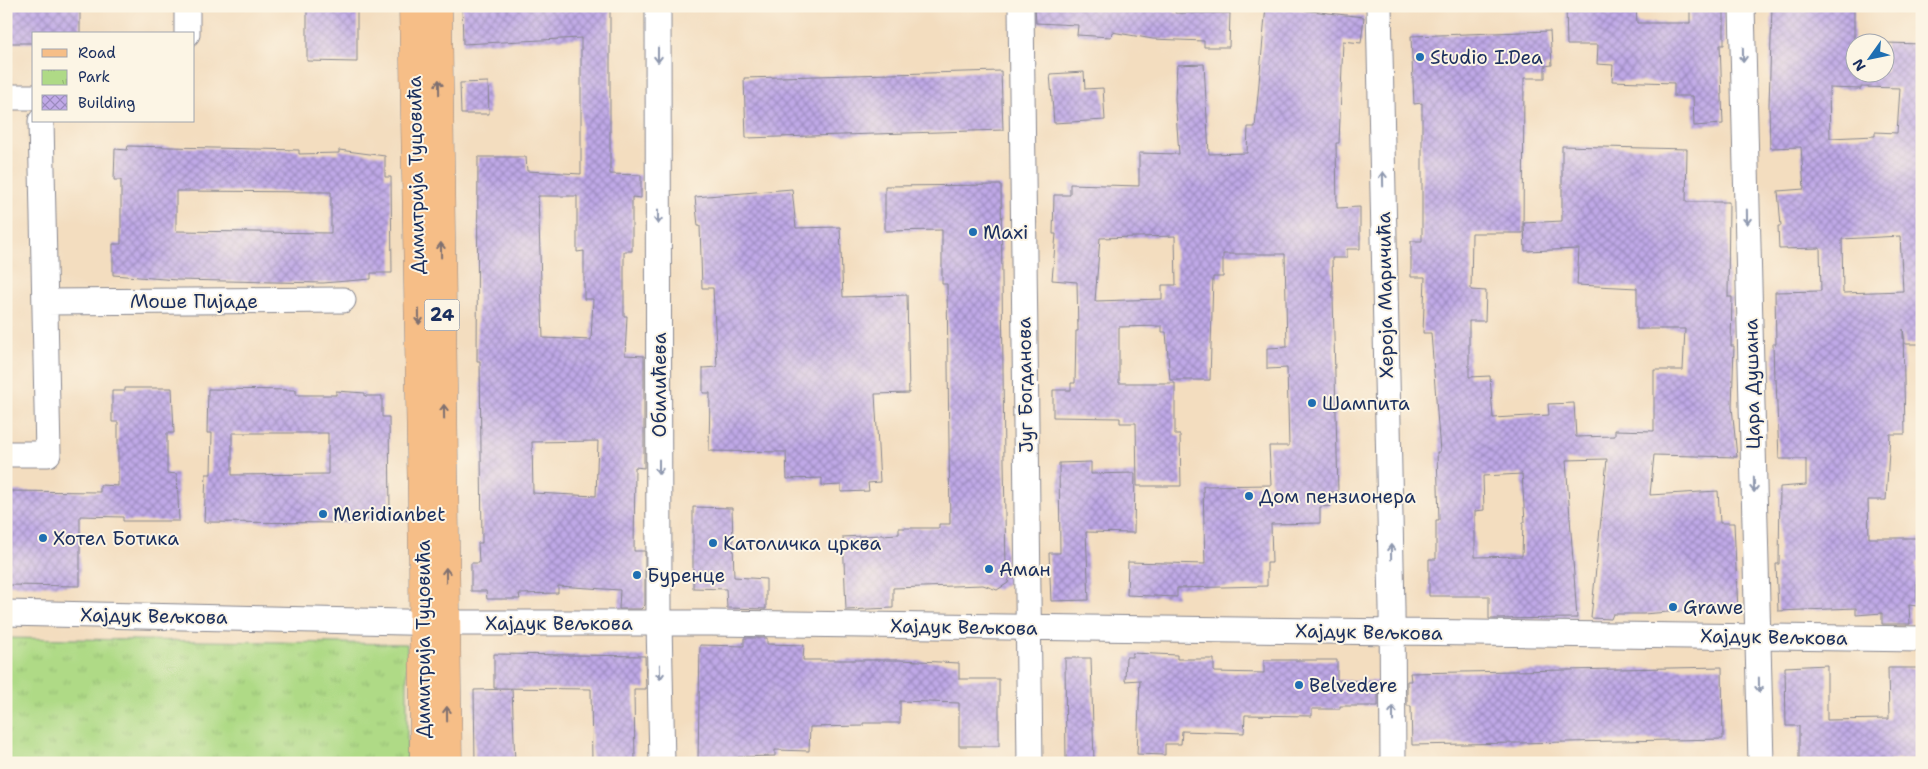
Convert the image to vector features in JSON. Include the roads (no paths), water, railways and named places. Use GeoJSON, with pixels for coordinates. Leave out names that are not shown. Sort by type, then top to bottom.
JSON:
{"type":"FeatureCollection","features":[{"type":"Feature","properties":{"kind":"main road","name":"Димитрија Туцовића"},"geometry":{"type":"LineString","coordinates":[[413,6],[435,623],[448,763]]}},
{"type":"Feature","properties":{"kind":"main road","name":"Димитрија Туцовића"},"geometry":{"type":"LineString","coordinates":[[424,763],[435,623],[438,6]]}},
{"type":"Feature","properties":{"kind":"street"},"geometry":{"type":"LineString","coordinates":[[187,6],[187,32]]}},
{"type":"Feature","properties":{"kind":"street","name":"Обилићева"},"geometry":{"type":"LineString","coordinates":[[658,6],[659,623],[662,763]]}},
{"type":"Feature","properties":{"kind":"street","name":"Југ Богданова"},"geometry":{"type":"LineString","coordinates":[[1020,6],[1030,763]]}},
{"type":"Feature","properties":{"kind":"street","name":"Хероја Маричића"},"geometry":{"type":"LineString","coordinates":[[1379,6],[1393,763]]}},
{"type":"Feature","properties":{"kind":"street","name":"Цара Душана"},"geometry":{"type":"LineString","coordinates":[[1742,6],[1761,763]]}},
{"type":"Feature","properties":{"kind":"street"},"geometry":{"type":"LineString","coordinates":[[6,97],[32,97]]}},
{"type":"Feature","properties":{"kind":"street"},"geometry":{"type":"LineString","coordinates":[[6,454],[48,454],[41,122]]}},
{"type":"Feature","properties":{"kind":"street","name":"Моше Пијаде"},"geometry":{"type":"LineString","coordinates":[[45,302],[343,300]]}},
{"type":"Feature","properties":{"kind":"street","name":"Хајдук Вељкова"},"geometry":{"type":"LineString","coordinates":[[6,613],[435,623],[659,623],[1922,639]]}},
{"type":"Feature","properties":{"kind":"place","name":"Studio I.Dea"},"geometry":{"type":"Point","coordinates":[1420,57]}},
{"type":"Feature","properties":{"kind":"place","name":"Maxi"},"geometry":{"type":"Point","coordinates":[973,232]}},
{"type":"Feature","properties":{"kind":"place","name":"Шампита"},"geometry":{"type":"Point","coordinates":[1312,403]}},
{"type":"Feature","properties":{"kind":"place","name":"Дом пензионера"},"geometry":{"type":"Point","coordinates":[1249,496]}},
{"type":"Feature","properties":{"kind":"place","name":"Meridianbet"},"geometry":{"type":"Point","coordinates":[323,514]}},
{"type":"Feature","properties":{"kind":"place","name":"Хотел Ботика"},"geometry":{"type":"Point","coordinates":[43,538]}},
{"type":"Feature","properties":{"kind":"place","name":"Католичка црква"},"geometry":{"type":"Point","coordinates":[713,543]}},
{"type":"Feature","properties":{"kind":"place","name":"Аман"},"geometry":{"type":"Point","coordinates":[989,569]}},
{"type":"Feature","properties":{"kind":"place","name":"Буренце"},"geometry":{"type":"Point","coordinates":[637,575]}},
{"type":"Feature","properties":{"kind":"place","name":"Grawe"},"geometry":{"type":"Point","coordinates":[1673,607]}},
{"type":"Feature","properties":{"kind":"place","name":"Belvedere"},"geometry":{"type":"Point","coordinates":[1299,685]}}]}
